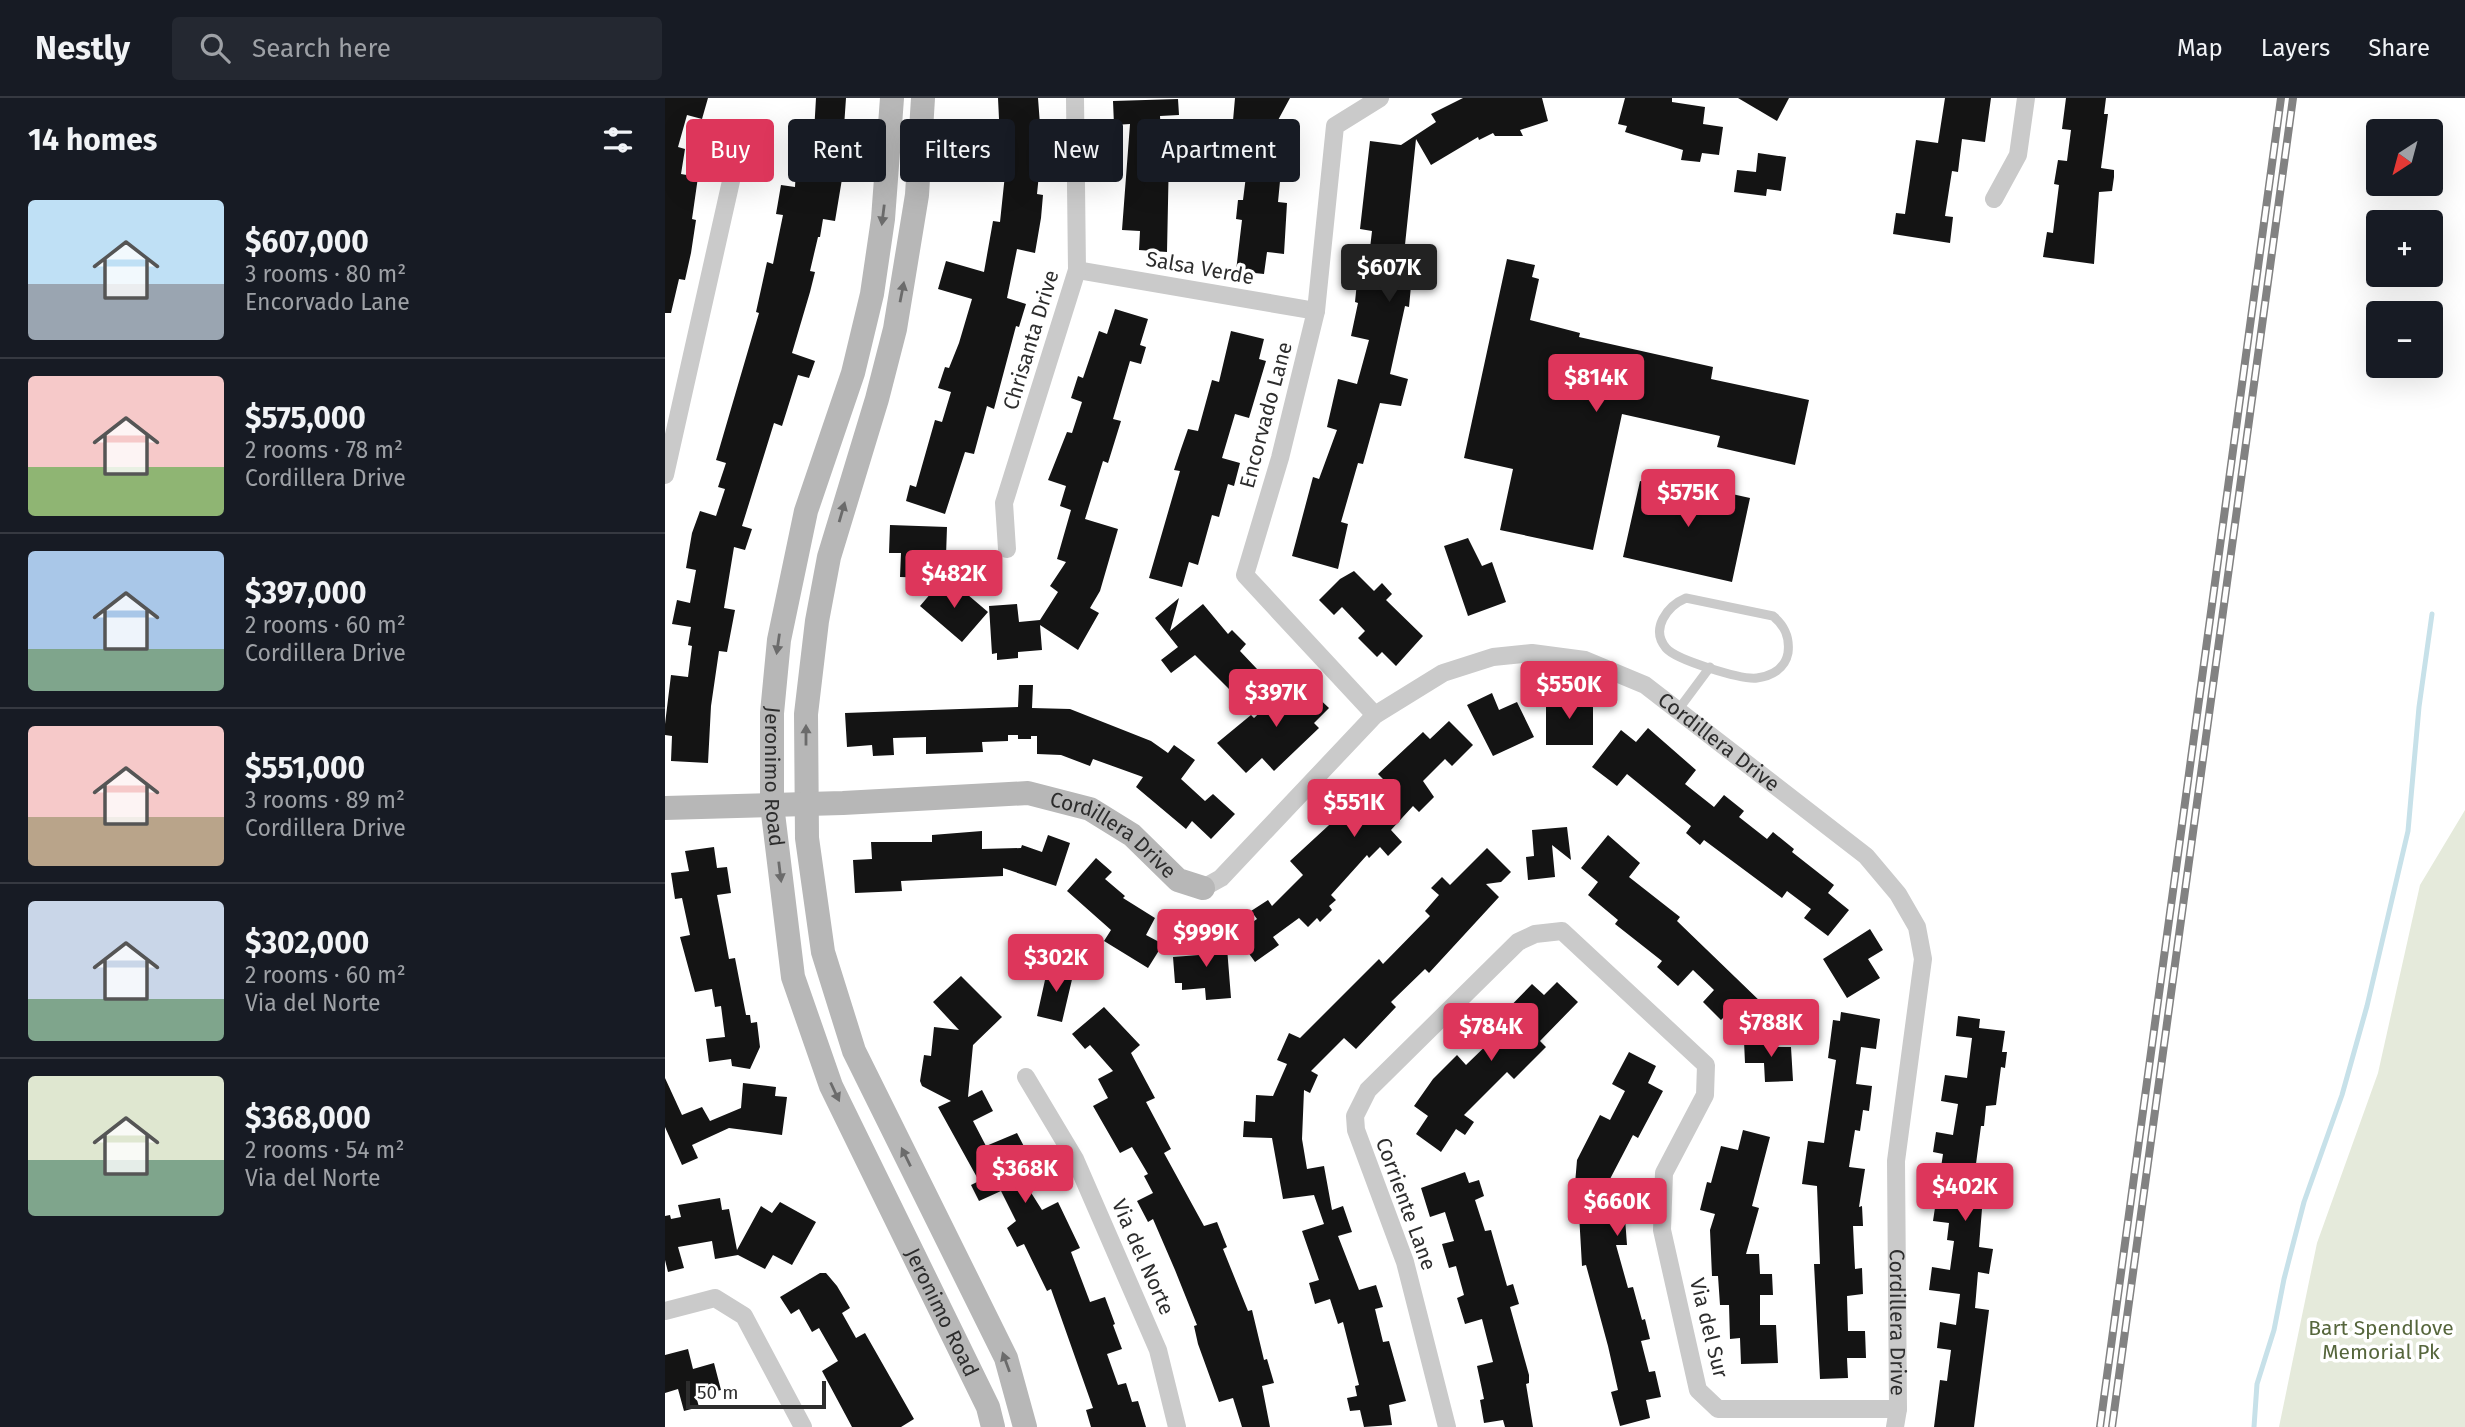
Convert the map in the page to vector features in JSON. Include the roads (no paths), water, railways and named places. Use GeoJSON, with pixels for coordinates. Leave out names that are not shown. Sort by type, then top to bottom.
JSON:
{"type":"FeatureCollection","features":[{"type":"Feature","properties":{"kind":"main road","name":"Jeronimo Road"},"geometry":{"type":"LineString","coordinates":[[892,98],[883,219],[872,294],[853,373],[806,511],[779,640],[772,713],[772,805],[793,977],[831,1086],[988,1407],[993,1427]]}},
{"type":"Feature","properties":{"kind":"main road","name":"Jeronimo Road"},"geometry":{"type":"LineString","coordinates":[[923,98],[917,195],[895,329],[877,399],[829,557],[817,621],[806,714],[806,804],[823,952],[854,1051],[1006,1358],[1025,1427]]}},
{"type":"Feature","properties":{"kind":"main road","name":"Cordillera Drive"},"geometry":{"type":"LineString","coordinates":[[665,808],[1028,793],[1090,809],[1132,835],[1178,880],[1203,888]]}},
{"type":"Feature","properties":{"kind":"street","name":"Chrisanta Drive"},"geometry":{"type":"LineString","coordinates":[[1007,549],[1004,503],[1077,270],[1075,98]]}},
{"type":"Feature","properties":{"kind":"street","name":"Encorvado Lane"},"geometry":{"type":"LineString","coordinates":[[1375,715],[1245,575],[1280,458],[1316,311],[1335,126],[1380,98]]}},
{"type":"Feature","properties":{"kind":"street"},"geometry":{"type":"LineString","coordinates":[[1994,199],[2018,155],[2026,98]]}},
{"type":"Feature","properties":{"kind":"street"},"geometry":{"type":"LineString","coordinates":[[665,475],[731,182]]}},
{"type":"Feature","properties":{"kind":"street","name":"Salsa Verde"},"geometry":{"type":"LineString","coordinates":[[1077,270],[1316,311]]}},
{"type":"Feature","properties":{"kind":"street","name":"Cordillera Drive"},"geometry":{"type":"LineString","coordinates":[[1203,888],[1221,878],[1375,715],[1443,673],[1493,657],[1532,653],[1585,660],[1645,685],[1866,856],[1898,894],[1917,927],[1923,959],[1896,1161],[1898,1409],[1895,1427]]}},
{"type":"Feature","properties":{"kind":"street","name":"Via del Sur"},"geometry":{"type":"LineString","coordinates":[[1526,936],[1562,931],[1706,1065],[1705,1095],[1664,1173],[1662,1230],[1698,1390],[1718,1409],[1898,1409]]}},
{"type":"Feature","properties":{"kind":"street","name":"Corriente Lane"},"geometry":{"type":"LineString","coordinates":[[1447,1427],[1405,1262],[1361,1146],[1355,1116],[1368,1090],[1526,936]]}},
{"type":"Feature","properties":{"kind":"street","name":"Via del Norte"},"geometry":{"type":"LineString","coordinates":[[1026,1077],[1075,1159],[1158,1350],[1177,1427]]}},
{"type":"Feature","properties":{"kind":"street"},"geometry":{"type":"LineString","coordinates":[[665,1311],[715,1298],[744,1316],[803,1427]]}},
{"type":"Feature","properties":{"kind":"lane"},"geometry":{"type":"LineString","coordinates":[[1686,598],[1773,616],[1783,625],[1789,643],[1787,658],[1775,674],[1754,679],[1710,667],[1681,658],[1667,649],[1660,637],[1663,614],[1673,603],[1686,598]]}},
{"type":"Feature","properties":{"kind":"lane"},"geometry":{"type":"LineString","coordinates":[[1678,710],[1710,667]]}},
{"type":"Feature","properties":{"kind":"waterway"},"geometry":{"type":"LineString","coordinates":[[2254,1427],[2257,1384],[2274,1330],[2284,1279],[2304,1202],[2342,1095],[2367,1006],[2408,831],[2419,707],[2432,614]]}},
{"type":"Feature","properties":{"kind":"railway"},"geometry":{"type":"LineString","coordinates":[[2100,1427],[2281,98]]}},
{"type":"Feature","properties":{"kind":"railway"},"geometry":{"type":"LineString","coordinates":[[2112,1427],[2293,98]]}},
{"type":"Feature","properties":{"kind":"park label","name":"Bart Spendlove Memorial Pk"},"geometry":{"type":"Point","coordinates":[2381,1340]}}]}
